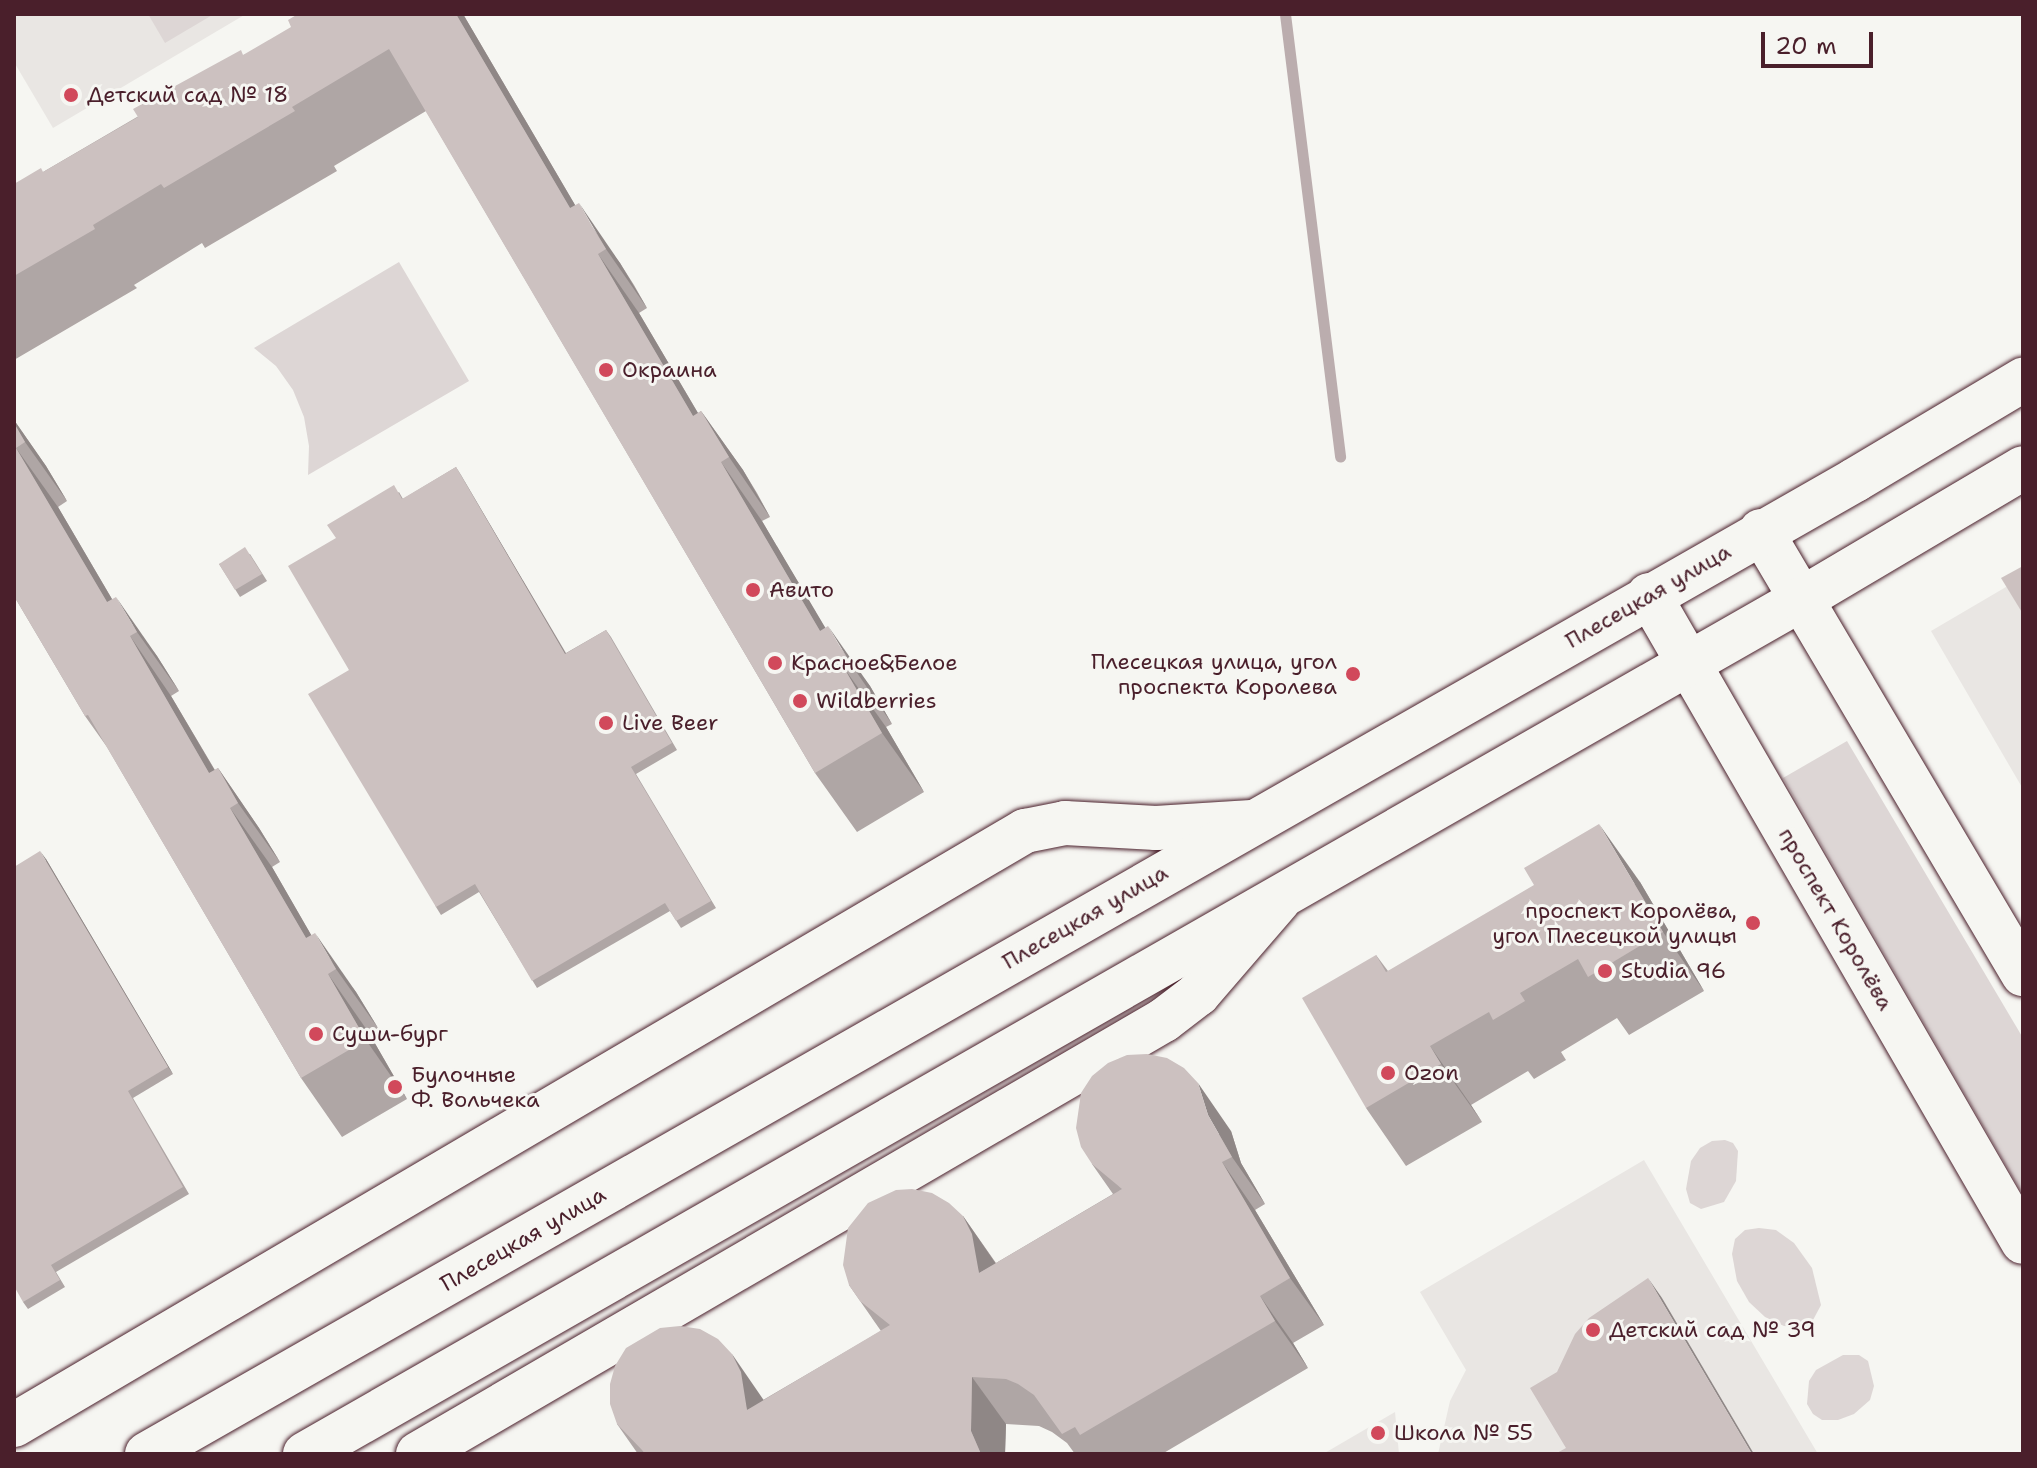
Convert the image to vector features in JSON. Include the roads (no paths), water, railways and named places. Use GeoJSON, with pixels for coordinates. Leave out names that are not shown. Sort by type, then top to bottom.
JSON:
{"type":"FeatureCollection","features":[{"type":"Feature","properties":{"kind":"main road","name":"Плесецкая улица"},"geometry":{"type":"LineString","coordinates":[[147,1454],[1855,480],[2023,380]]}},
{"type":"Feature","properties":{"kind":"main road"},"geometry":{"type":"LineString","coordinates":[[305,1454],[1800,600],[2023,468]]}},
{"type":"Feature","properties":{"kind":"main road"},"geometry":{"type":"LineString","coordinates":[[1761,531],[2023,974]]}},
{"type":"Feature","properties":{"kind":"main road","name":"проспект Королёва"},"geometry":{"type":"LineString","coordinates":[[1649,595],[2023,1242]]}},
{"type":"Feature","properties":{"kind":"main road"},"geometry":{"type":"LineString","coordinates":[[14,1425],[1025,831],[1065,823],[1156,828],[1252,822]]}},
{"type":"Feature","properties":{"kind":"main road"},"geometry":{"type":"LineString","coordinates":[[418,1454],[1164,1020],[1198,994],[1284,895]]}},
{"type":"Feature","properties":{"kind":"waterway"},"geometry":{"type":"LineString","coordinates":[[1285,14],[1340,457]]}},
{"type":"Feature","properties":{"kind":"place","name":"Детский сад № 18"},"geometry":{"type":"Point","coordinates":[71,95]}},
{"type":"Feature","properties":{"kind":"place","name":"Окраина"},"geometry":{"type":"Point","coordinates":[606,370]}},
{"type":"Feature","properties":{"kind":"place","name":"Авито"},"geometry":{"type":"Point","coordinates":[753,590]}},
{"type":"Feature","properties":{"kind":"place","name":"Красное&Белое"},"geometry":{"type":"Point","coordinates":[775,663]}},
{"type":"Feature","properties":{"kind":"place","name":"Плесецкая улица, угол проспекта Королева"},"geometry":{"type":"Point","coordinates":[1353,674]}},
{"type":"Feature","properties":{"kind":"place","name":"Wildberries"},"geometry":{"type":"Point","coordinates":[800,701]}},
{"type":"Feature","properties":{"kind":"place","name":"Live Beer"},"geometry":{"type":"Point","coordinates":[606,723]}},
{"type":"Feature","properties":{"kind":"place","name":"проспект Королёва, угол Плесецкой улицы"},"geometry":{"type":"Point","coordinates":[1753,923]}},
{"type":"Feature","properties":{"kind":"place","name":"Studia 96"},"geometry":{"type":"Point","coordinates":[1605,971]}},
{"type":"Feature","properties":{"kind":"place","name":"Суши-бург"},"geometry":{"type":"Point","coordinates":[316,1034]}},
{"type":"Feature","properties":{"kind":"place","name":"Ozon"},"geometry":{"type":"Point","coordinates":[1388,1073]}},
{"type":"Feature","properties":{"kind":"place","name":"Булочные Ф. Вольчека"},"geometry":{"type":"Point","coordinates":[395,1087]}},
{"type":"Feature","properties":{"kind":"place","name":"Детский сад № 39"},"geometry":{"type":"Point","coordinates":[1593,1330]}},
{"type":"Feature","properties":{"kind":"place","name":"Школа № 55"},"geometry":{"type":"Point","coordinates":[1378,1433]}}]}
